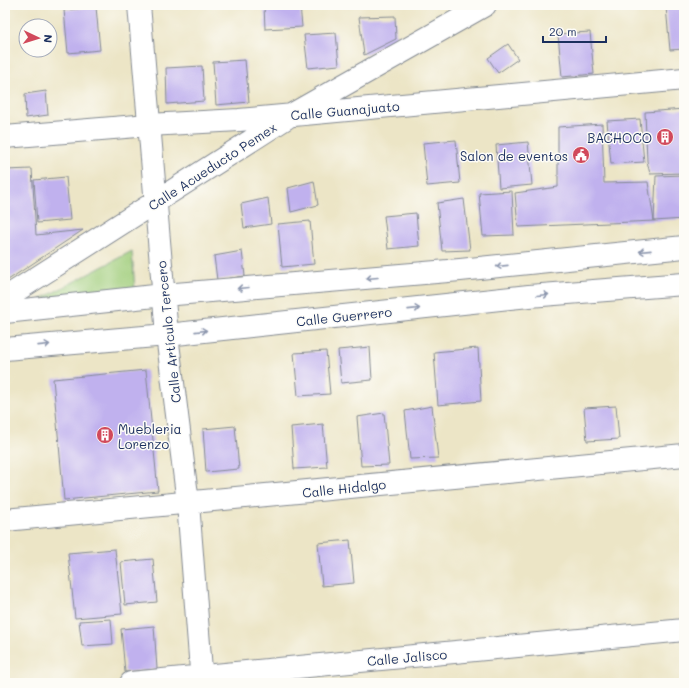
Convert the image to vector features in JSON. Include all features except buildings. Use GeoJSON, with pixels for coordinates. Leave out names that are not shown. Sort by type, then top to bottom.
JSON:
{"type":"FeatureCollection","features":[{"type":"Feature","properties":{"kind":"street","name":"Calle Artículo Tercero"},"geometry":{"type":"LineString","coordinates":[[139,5],[157,202],[167,335],[188,503],[202,679]]}},
{"type":"Feature","properties":{"kind":"street","name":"Calle Acueducto Pemex"},"geometry":{"type":"LineString","coordinates":[[5,298],[291,115],[485,5]]}},
{"type":"Feature","properties":{"kind":"street","name":"Calle Guanajuato"},"geometry":{"type":"LineString","coordinates":[[5,138],[149,125],[239,120],[684,79]]}},
{"type":"Feature","properties":{"kind":"street"},"geometry":{"type":"LineString","coordinates":[[5,312],[164,295],[468,270],[684,247]]}},
{"type":"Feature","properties":{"kind":"street","name":"Calle Guerrero"},"geometry":{"type":"LineString","coordinates":[[5,349],[167,335],[521,297],[684,284]]}},
{"type":"Feature","properties":{"kind":"street","name":"Calle Hidalgo"},"geometry":{"type":"LineString","coordinates":[[5,520],[684,455]]}},
{"type":"Feature","properties":{"kind":"street","name":"Calle Jalisco"},"geometry":{"type":"LineString","coordinates":[[131,683],[202,679],[684,630]]}},
{"type":"Feature","properties":{"kind":"green space"},"geometry":{"type":"Polygon","coordinates":[[[132,251],[135,289],[41,299],[132,251]]]}},
{"type":"Feature","properties":{"kind":"place","name":"BACHOCO"},"geometry":{"type":"Point","coordinates":[665,137]}},
{"type":"Feature","properties":{"kind":"place","name":"Salon de eventos"},"geometry":{"type":"Point","coordinates":[581,155]}},
{"type":"Feature","properties":{"kind":"place","name":"Muebleria Lorenzo"},"geometry":{"type":"Point","coordinates":[105,435]}}]}
